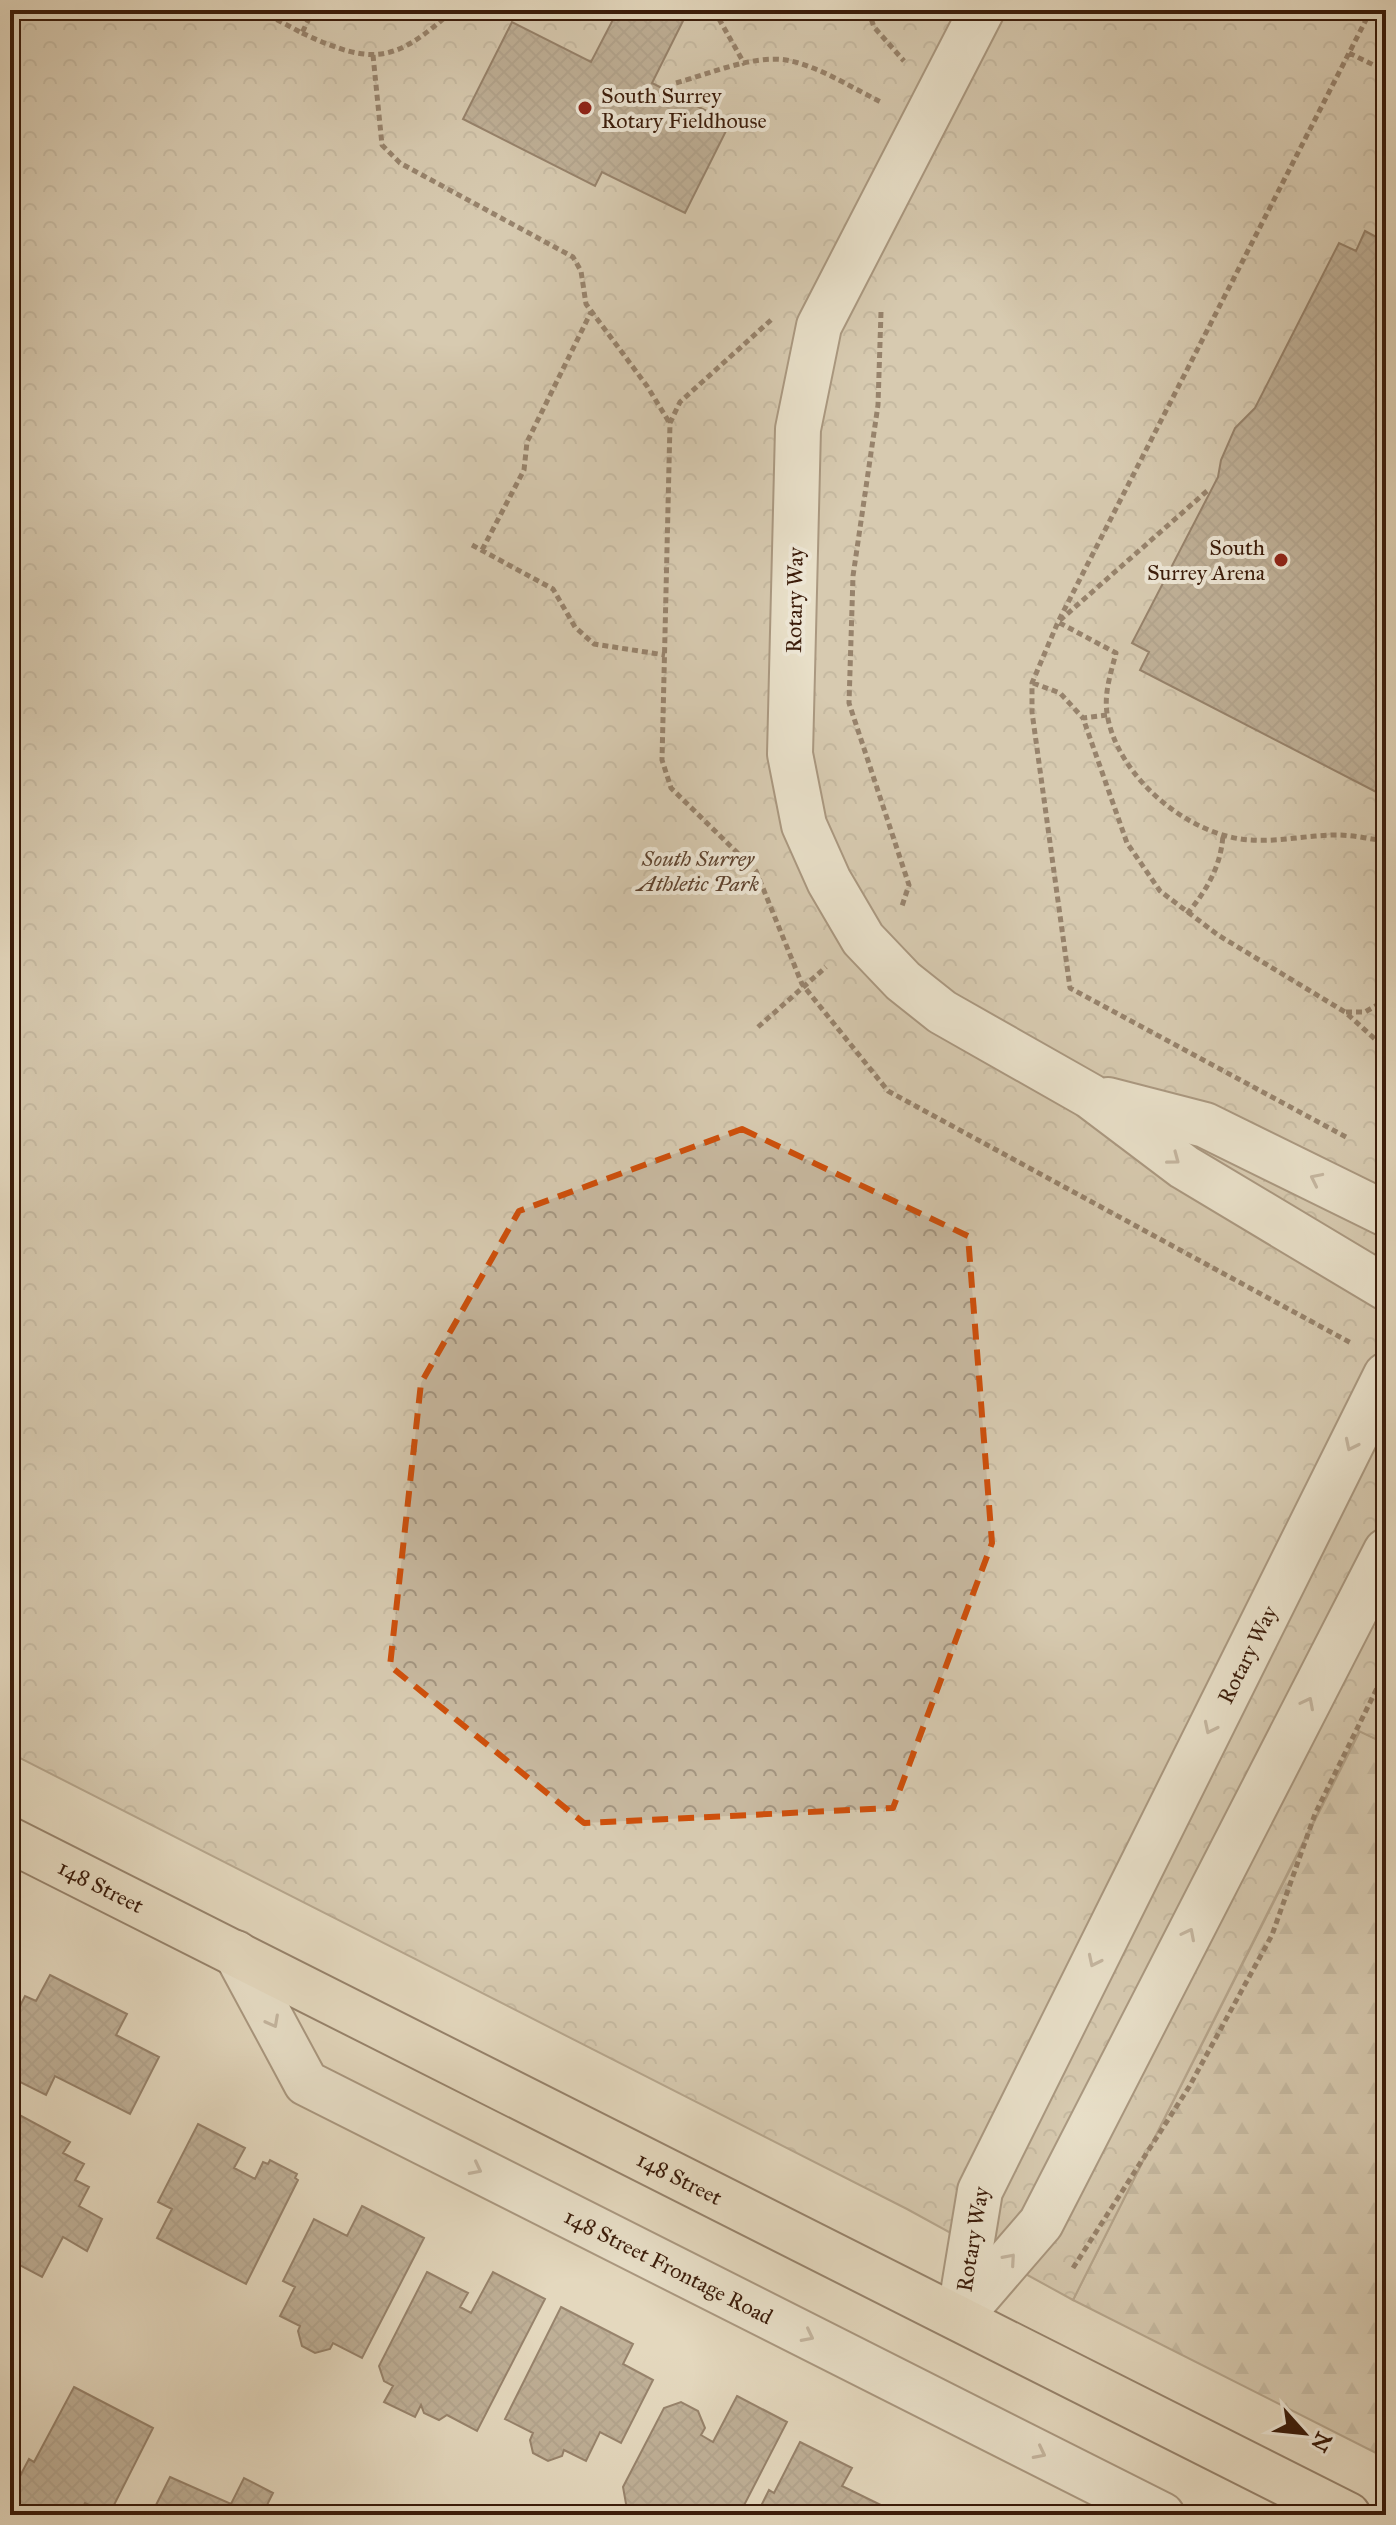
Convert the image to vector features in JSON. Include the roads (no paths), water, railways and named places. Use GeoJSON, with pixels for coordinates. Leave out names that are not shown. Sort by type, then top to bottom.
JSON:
{"type":"FeatureCollection","features":[{"type":"Feature","properties":{"kind":"main road","name":"148 Street"},"geometry":{"type":"LineString","coordinates":[[10,1840],[1348,2515]]}},
{"type":"Feature","properties":{"kind":"street","name":"Rotary Way"},"geometry":{"type":"LineString","coordinates":[[982,10],[819,326],[798,429],[790,754],[804,825],[829,881],[863,939],[903,981],[942,1012],[1090,1096],[1184,1167],[1386,1288]]}},
{"type":"Feature","properties":{"kind":"street","name":"Rotary Way"},"geometry":{"type":"LineString","coordinates":[[1090,1096],[1205,1125],[1386,1214]]}},
{"type":"Feature","properties":{"kind":"street","name":"Rotary Way"},"geometry":{"type":"LineString","coordinates":[[959,2318],[980,2191],[1374,1362]]}},
{"type":"Feature","properties":{"kind":"street","name":"Rotary Way"},"geometry":{"type":"LineString","coordinates":[[959,2318],[1041,2223],[1386,1551]]}},
{"type":"Feature","properties":{"kind":"street","name":"148 Street Frontage Road"},"geometry":{"type":"LineString","coordinates":[[236,1953],[306,2083],[1162,2515]]}},
{"type":"Feature","properties":{"kind":"place","name":"South Surrey Rotary Fieldhouse"},"geometry":{"type":"Point","coordinates":[585,108]}},
{"type":"Feature","properties":{"kind":"place","name":"South Surrey Arena"},"geometry":{"type":"Point","coordinates":[1281,560]}},
{"type":"Feature","properties":{"kind":"park label","name":"South Surrey Athletic Park"},"geometry":{"type":"Point","coordinates":[698,870]}}]}
